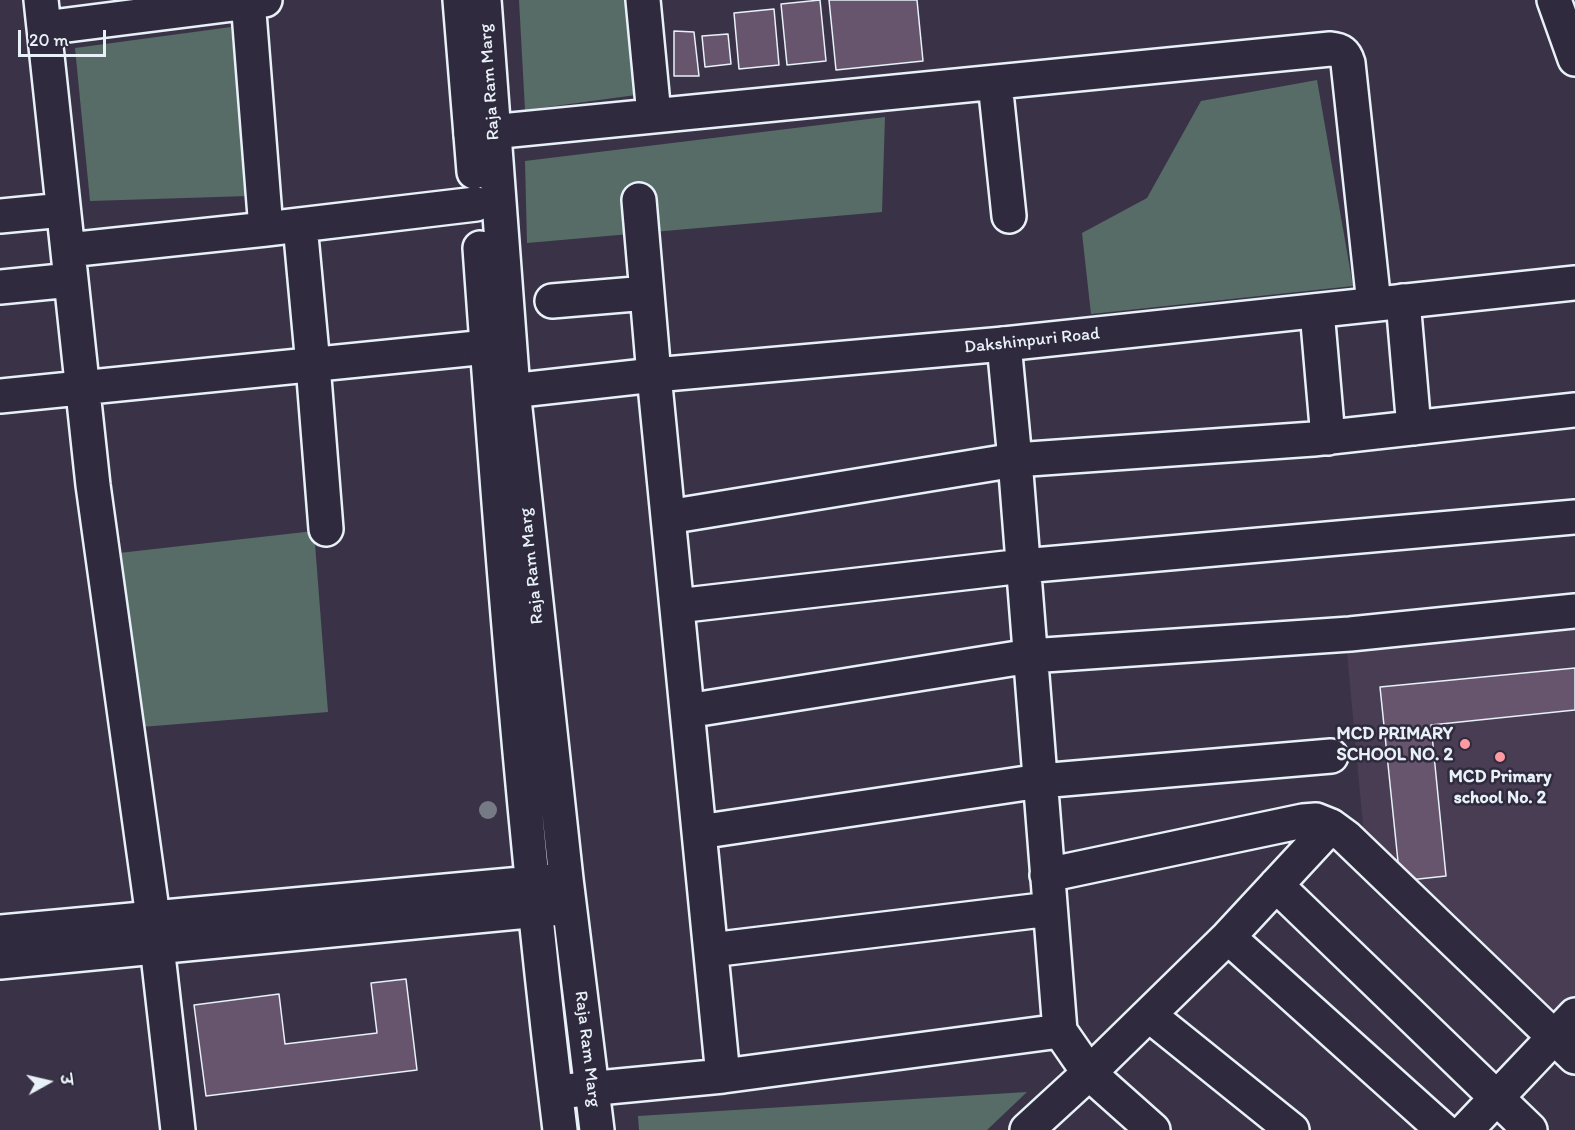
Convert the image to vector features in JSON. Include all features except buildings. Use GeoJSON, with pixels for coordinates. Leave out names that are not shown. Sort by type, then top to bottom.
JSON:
{"type":"FeatureCollection","features":[{"type":"Feature","properties":{"kind":"street","name":"Raja Ram Marg"},"geometry":{"type":"LineString","coordinates":[[460,0],[482,132],[534,897],[560,1130]]}},
{"type":"Feature","properties":{"kind":"street","name":"Raja Ram Marg"},"geometry":{"type":"LineString","coordinates":[[484,0],[482,132],[476,204],[487,347],[501,392],[568,893],[597,1130]]}},
{"type":"Feature","properties":{"kind":"street"},"geometry":{"type":"LineString","coordinates":[[643,0],[654,115]]}},
{"type":"Feature","properties":{"kind":"street"},"geometry":{"type":"LineString","coordinates":[[1554,0],[1575,60]]}},
{"type":"Feature","properties":{"kind":"street"},"geometry":{"type":"LineString","coordinates":[[178,1130],[154,932],[93,485],[42,14],[254,1],[266,229]]}},
{"type":"Feature","properties":{"kind":"street"},"geometry":{"type":"LineString","coordinates":[[482,132],[1330,49],[1339,50],[1346,55],[1348,63],[1388,303],[1414,428]]}},
{"type":"Feature","properties":{"kind":"street"},"geometry":{"type":"LineString","coordinates":[[994,83],[1009,216]]}},
{"type":"Feature","properties":{"kind":"street"},"geometry":{"type":"LineString","coordinates":[[639,200],[676,606],[723,1076]]}},
{"type":"Feature","properties":{"kind":"street"},"geometry":{"type":"LineString","coordinates":[[0,287],[69,265],[266,229],[476,204]]}},
{"type":"Feature","properties":{"kind":"street"},"geometry":{"type":"LineString","coordinates":[[0,216],[63,210]]}},
{"type":"Feature","properties":{"kind":"street"},"geometry":{"type":"LineString","coordinates":[[300,225],[314,365],[326,529]]}},
{"type":"Feature","properties":{"kind":"street","name":"Dakshinpuri Road"},"geometry":{"type":"LineString","coordinates":[[501,392],[654,375],[1004,344],[1575,283]]}},
{"type":"Feature","properties":{"kind":"street"},"geometry":{"type":"LineString","coordinates":[[552,302],[647,292]]}},
{"type":"Feature","properties":{"kind":"street"},"geometry":{"type":"LineString","coordinates":[[1317,311],[1328,438]]}},
{"type":"Feature","properties":{"kind":"street"},"geometry":{"type":"LineString","coordinates":[[1004,344],[1060,1031],[1089,1073],[1153,1130]]}},
{"type":"Feature","properties":{"kind":"street"},"geometry":{"type":"LineString","coordinates":[[0,396],[487,347]]}},
{"type":"Feature","properties":{"kind":"street"},"geometry":{"type":"LineString","coordinates":[[668,517],[1015,460],[1328,438],[1575,410]]}},
{"type":"Feature","properties":{"kind":"street"},"geometry":{"type":"LineString","coordinates":[[676,606],[1023,566],[1575,517]]}},
{"type":"Feature","properties":{"kind":"street"},"geometry":{"type":"LineString","coordinates":[[687,711],[1030,656],[1350,634],[1575,611]]}},
{"type":"Feature","properties":{"kind":"street"},"geometry":{"type":"LineString","coordinates":[[699,832],[1040,781],[1331,756]]}},
{"type":"Feature","properties":{"kind":"street"},"geometry":{"type":"LineString","coordinates":[[1047,875],[1303,821],[1316,820],[1331,826],[1568,1036],[1496,1099],[1466,1130]]}},
{"type":"Feature","properties":{"kind":"street"},"geometry":{"type":"LineString","coordinates":[[1029,1129],[1228,937],[1331,826]]}},
{"type":"Feature","properties":{"kind":"street"},"geometry":{"type":"LineString","coordinates":[[1276,885],[1530,1130]]}},
{"type":"Feature","properties":{"kind":"street"},"geometry":{"type":"LineString","coordinates":[[0,932],[154,932],[568,893]]}},
{"type":"Feature","properties":{"kind":"street"},"geometry":{"type":"LineString","coordinates":[[711,950],[1050,909]]}},
{"type":"Feature","properties":{"kind":"street"},"geometry":{"type":"LineString","coordinates":[[0,962],[154,932]]}},
{"type":"Feature","properties":{"kind":"street"},"geometry":{"type":"LineString","coordinates":[[1228,937],[1443,1130]]}},
{"type":"Feature","properties":{"kind":"street"},"geometry":{"type":"LineString","coordinates":[[1149,1015],[1292,1130]]}},
{"type":"Feature","properties":{"kind":"street"},"geometry":{"type":"LineString","coordinates":[[556,1092],[723,1076],[1060,1031]]}},
{"type":"Feature","properties":{"kind":"shaded area","name":"MCD PRIMARY SCHOOL NO. 2"},"geometry":{"type":"Polygon","coordinates":[[[1575,618],[1575,1005],[1553,1027],[1365,847],[1346,642],[1575,618]]]}},
{"type":"Feature","properties":{"kind":"green space"},"geometry":{"type":"Polygon","coordinates":[[[519,0],[640,0],[651,93],[525,110],[519,0]]]}},
{"type":"Feature","properties":{"kind":"green space"},"geometry":{"type":"Polygon","coordinates":[[[231,27],[248,196],[90,201],[75,48],[231,27]]]}},
{"type":"Feature","properties":{"kind":"green space"},"geometry":{"type":"Polygon","coordinates":[[[1317,80],[1353,286],[1091,314],[1082,233],[1147,198],[1201,101],[1317,80]]]}},
{"type":"Feature","properties":{"kind":"green space"},"geometry":{"type":"Polygon","coordinates":[[[885,117],[882,212],[527,243],[525,161],[885,117]]]}},
{"type":"Feature","properties":{"kind":"green space"},"geometry":{"type":"Polygon","coordinates":[[[314,531],[328,712],[141,727],[119,553],[314,531]]]}},
{"type":"Feature","properties":{"kind":"green space"},"geometry":{"type":"Polygon","coordinates":[[[1027,1092],[987,1130],[639,1130],[638,1116],[1027,1092]]]}},
{"type":"Feature","properties":{"kind":"place","name":"MCD PRIMARY SCHOOL NO. 2"},"geometry":{"type":"Point","coordinates":[1465,744]}},
{"type":"Feature","properties":{"kind":"place","name":"MCD Primary school No. 2"},"geometry":{"type":"Point","coordinates":[1500,757]}}]}
